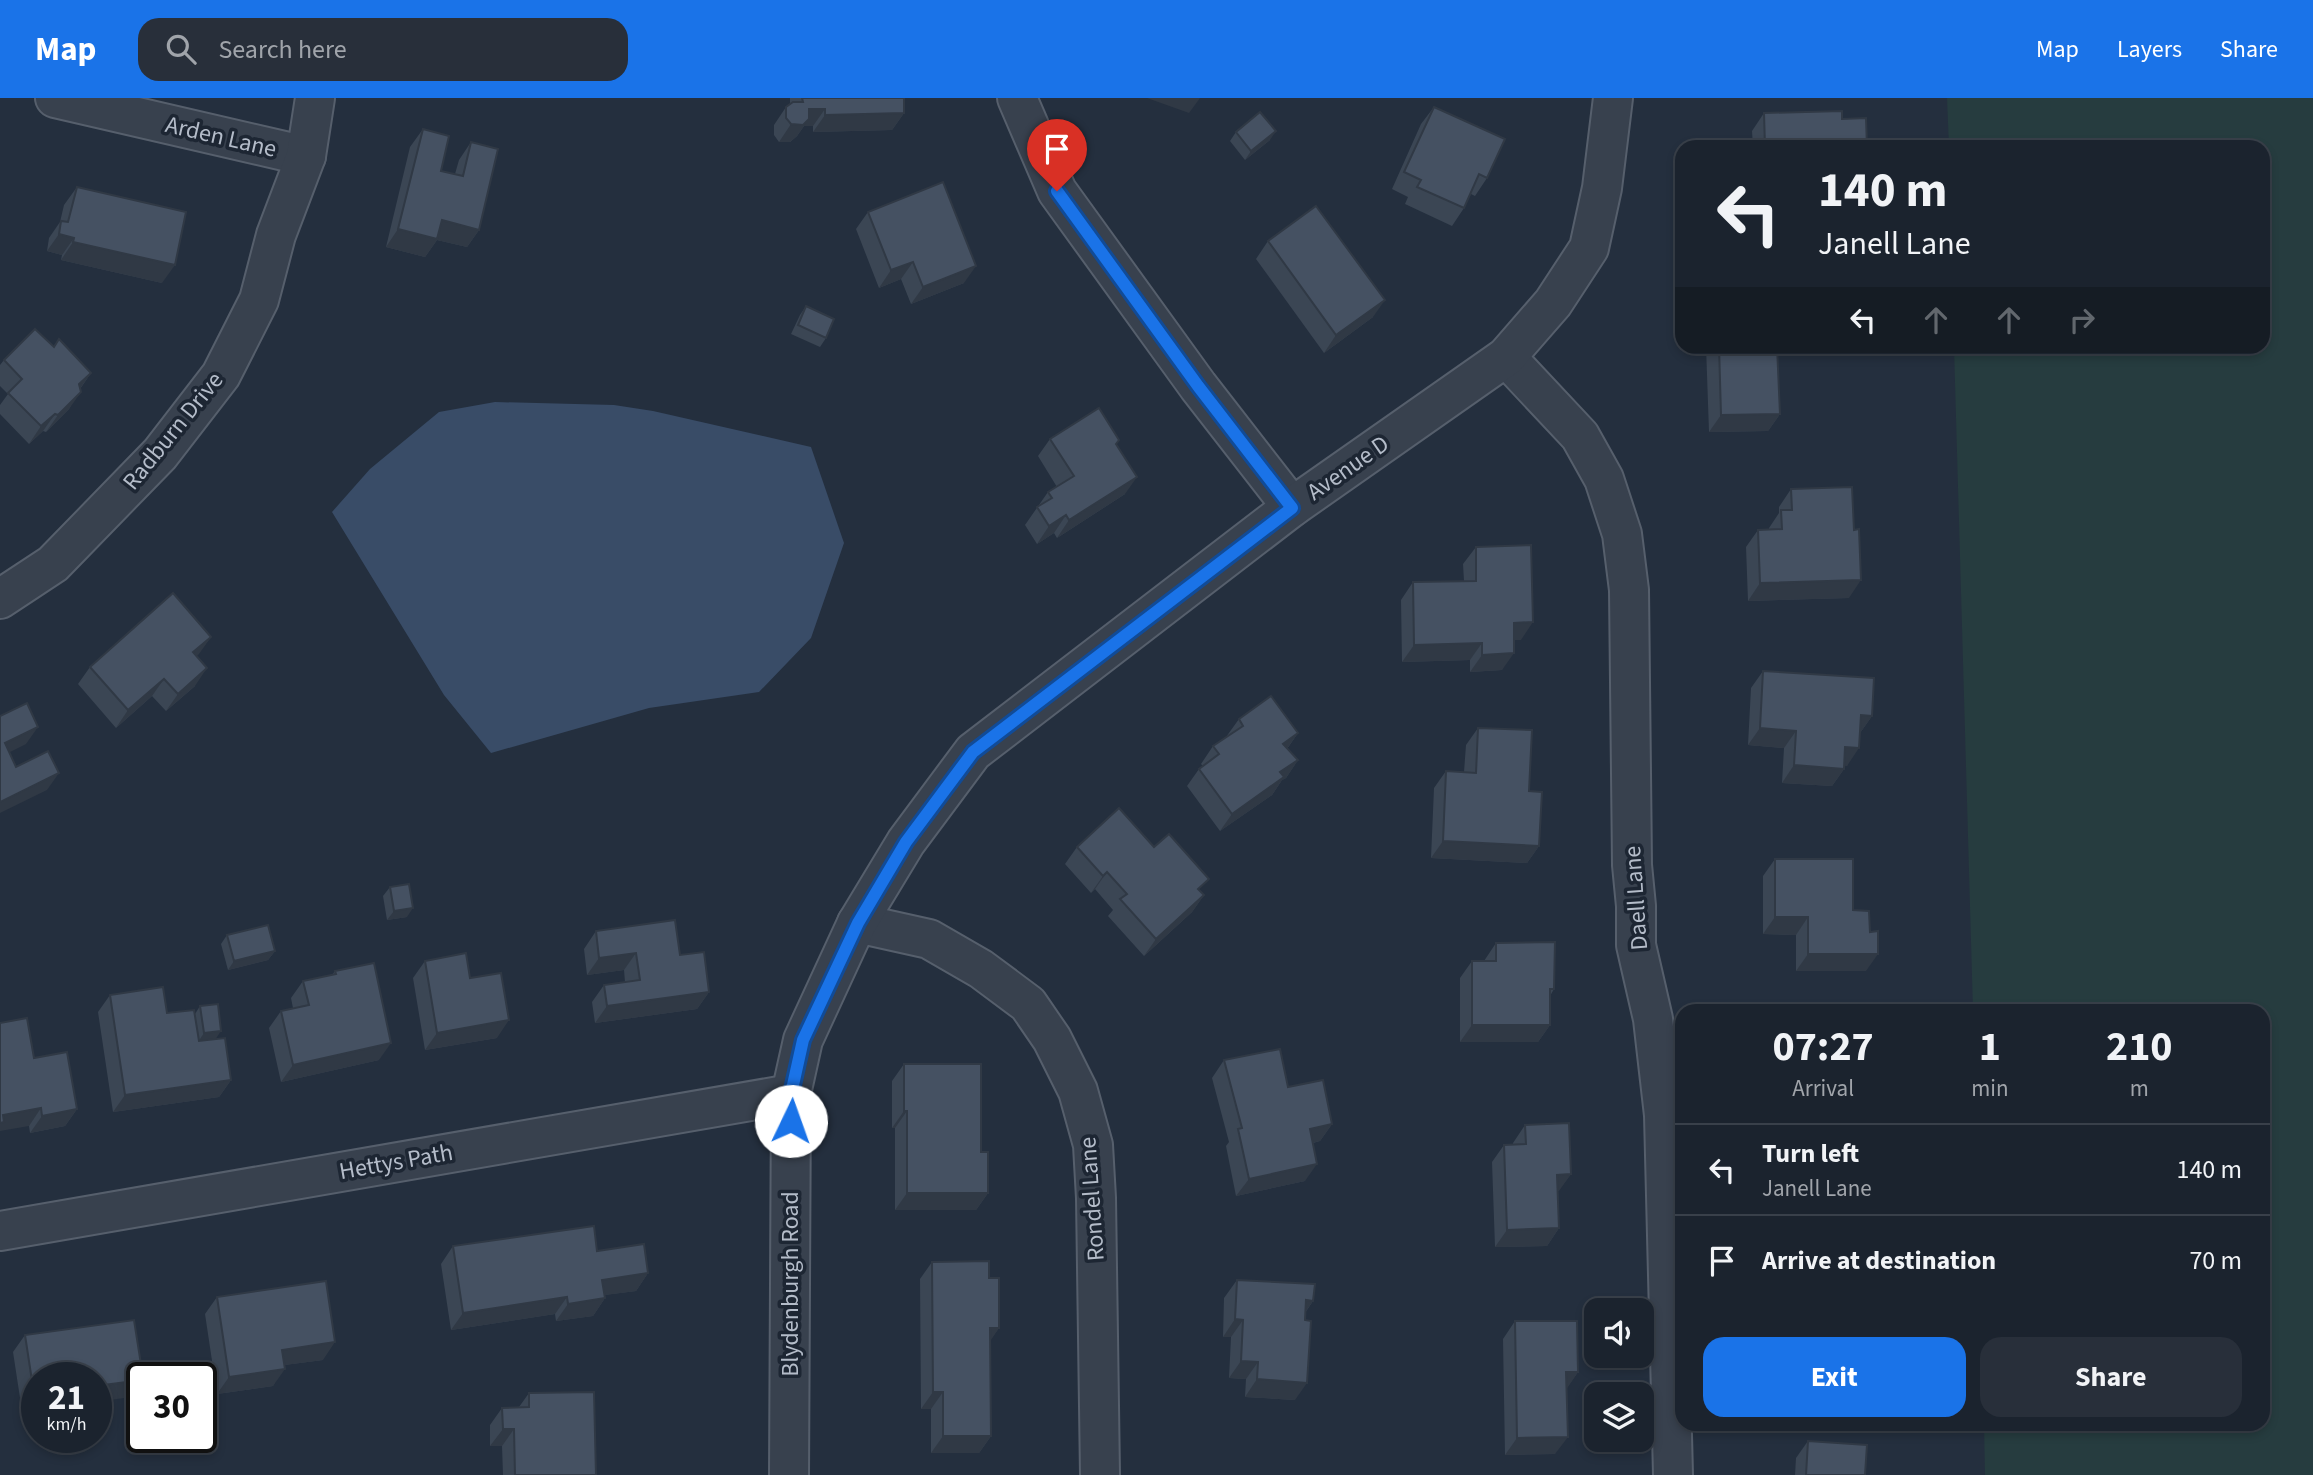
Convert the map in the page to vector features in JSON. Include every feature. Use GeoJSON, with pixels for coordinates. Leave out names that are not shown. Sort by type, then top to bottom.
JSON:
{"type":"FeatureCollection","features":[{"type":"Feature","properties":{"kind":"street","name":"Arden Lane"},"geometry":{"type":"LineString","coordinates":[[55,98],[306,156]]}},
{"type":"Feature","properties":{"kind":"street","name":"Radburn Drive"},"geometry":{"type":"LineString","coordinates":[[0,599],[53,564],[160,454],[221,375],[259,300],[276,235],[306,156],[316,98]]}},
{"type":"Feature","properties":{"kind":"street"},"geometry":{"type":"LineString","coordinates":[[1017,98],[1057,191],[1198,386],[1292,508]]}},
{"type":"Feature","properties":{"kind":"street","name":"Avenue D"},"geometry":{"type":"LineString","coordinates":[[791,1094],[803,1040],[858,923],[906,842],[973,752],[1292,508],[1506,357],[1553,303],[1589,248],[1602,188],[1613,98]]}},
{"type":"Feature","properties":{"kind":"street","name":"Daell Lane"},"geometry":{"type":"LineString","coordinates":[[1506,357],[1580,436],[1604,479],[1622,534],[1629,590],[1632,865],[1636,945],[1653,1020],[1664,1115],[1673,1475]]}},
{"type":"Feature","properties":{"kind":"street","name":"Rondel Lane"},"geometry":{"type":"LineString","coordinates":[[858,923],[929,939],[981,969],[1028,1003],[1052,1039],[1078,1091],[1093,1145],[1100,1475]]}},
{"type":"Feature","properties":{"kind":"street","name":"Hettys Path"},"geometry":{"type":"LineString","coordinates":[[0,1231],[791,1094]]}},
{"type":"Feature","properties":{"kind":"street","name":"Blydenburgh Road"},"geometry":{"type":"LineString","coordinates":[[789,1475],[791,1094]]}},
{"type":"Feature","properties":{"kind":"green space"},"geometry":{"type":"Polygon","coordinates":[[[1947,98],[2313,98],[2313,1475],[1985,1475],[1984,1431],[2270,1431],[2270,1004],[1973,1004],[1954,354],[2270,354],[2270,140],[1949,140],[1947,98]]]}},
{"type":"Feature","properties":{"kind":"water"},"geometry":{"type":"Polygon","coordinates":[[[495,402],[614,405],[653,411],[811,447],[844,543],[811,638],[759,692],[649,708],[491,753],[444,695],[332,512],[370,469],[439,412],[495,402]]]}},
{"type":"Feature","properties":{"kind":"building"},"geometry":{"type":"Polygon","coordinates":[[[802,98],[904,98],[904,113],[825,115],[825,109],[809,109],[809,119],[803,125],[791,124],[786,118],[786,107],[793,102],[803,102],[802,98]]]}},
{"type":"Feature","properties":{"kind":"building"},"geometry":{"type":"Polygon","coordinates":[[[1434,107],[1505,139],[1487,178],[1479,174],[1464,208],[1417,187],[1421,180],[1404,172],[1434,107]]]}},
{"type":"Feature","properties":{"kind":"building"},"geometry":{"type":"Polygon","coordinates":[[[1842,111],[1842,119],[1866,118],[1867,140],[1765,140],[1764,113],[1842,111]]]}},
{"type":"Feature","properties":{"kind":"building"},"geometry":{"type":"Polygon","coordinates":[[[1260,112],[1276,131],[1251,151],[1236,132],[1260,112]]]}},
{"type":"Feature","properties":{"kind":"building"},"geometry":{"type":"Polygon","coordinates":[[[423,129],[449,136],[441,171],[463,176],[471,142],[498,149],[479,230],[442,220],[437,239],[398,229],[423,129]]]}},
{"type":"Feature","properties":{"kind":"building"},"geometry":{"type":"Polygon","coordinates":[[[943,182],[976,266],[923,287],[913,262],[891,270],[868,212],[943,182]]]}},
{"type":"Feature","properties":{"kind":"building"},"geometry":{"type":"Polygon","coordinates":[[[77,187],[186,212],[175,265],[73,242],[74,238],[59,234],[61,221],[68,222],[77,187]]]}},
{"type":"Feature","properties":{"kind":"building"},"geometry":{"type":"Polygon","coordinates":[[[1316,206],[1385,300],[1336,335],[1268,241],[1316,206]]]}},
{"type":"Feature","properties":{"kind":"building"},"geometry":{"type":"Polygon","coordinates":[[[806,306],[834,319],[826,338],[798,325],[806,306]]]}},
{"type":"Feature","properties":{"kind":"building"},"geometry":{"type":"Polygon","coordinates":[[[35,329],[54,347],[59,339],[91,373],[79,384],[81,392],[58,415],[55,414],[41,426],[8,393],[22,379],[4,360],[35,329]]]}},
{"type":"Feature","properties":{"kind":"building"},"geometry":{"type":"Polygon","coordinates":[[[1719,354],[1777,354],[1780,414],[1721,415],[1719,354]]]}},
{"type":"Feature","properties":{"kind":"building"},"geometry":{"type":"Polygon","coordinates":[[[1099,408],[1119,440],[1116,444],[1137,477],[1069,520],[1066,515],[1049,526],[1037,507],[1052,498],[1048,492],[1074,476],[1050,439],[1099,408]]]}},
{"type":"Feature","properties":{"kind":"building"},"geometry":{"type":"Polygon","coordinates":[[[1852,487],[1854,530],[1859,529],[1861,580],[1760,583],[1758,530],[1782,529],[1781,510],[1792,510],[1791,489],[1852,487]]]}},
{"type":"Feature","properties":{"kind":"building"},"geometry":{"type":"Polygon","coordinates":[[[1531,545],[1533,622],[1514,623],[1514,653],[1482,655],[1482,643],[1414,645],[1413,582],[1476,581],[1476,547],[1531,545]]]}},
{"type":"Feature","properties":{"kind":"building"},"geometry":{"type":"Polygon","coordinates":[[[173,593],[211,637],[193,652],[207,668],[178,694],[164,679],[128,710],[90,667],[173,593]]]}},
{"type":"Feature","properties":{"kind":"building"},"geometry":{"type":"Polygon","coordinates":[[[1763,671],[1874,678],[1872,716],[1861,715],[1859,748],[1845,747],[1844,769],[1794,765],[1796,731],[1760,728],[1763,671]]]}},
{"type":"Feature","properties":{"kind":"building"},"geometry":{"type":"Polygon","coordinates":[[[1271,696],[1298,733],[1283,744],[1298,760],[1280,772],[1284,777],[1232,814],[1199,769],[1219,754],[1213,746],[1243,726],[1239,719],[1271,696]]]}},
{"type":"Feature","properties":{"kind":"building"},"geometry":{"type":"Polygon","coordinates":[[[27,703],[38,727],[5,743],[16,767],[48,751],[59,773],[0,802],[0,716],[27,703]]]}},
{"type":"Feature","properties":{"kind":"building"},"geometry":{"type":"Polygon","coordinates":[[[1478,728],[1532,730],[1529,791],[1542,792],[1539,846],[1443,841],[1446,771],[1476,773],[1478,728]]]}},
{"type":"Feature","properties":{"kind":"building"},"geometry":{"type":"Polygon","coordinates":[[[1119,808],[1154,847],[1169,834],[1209,879],[1198,889],[1204,895],[1156,939],[1120,899],[1127,894],[1107,872],[1103,876],[1077,847],[1119,808]]]}},
{"type":"Feature","properties":{"kind":"building"},"geometry":{"type":"Polygon","coordinates":[[[1775,859],[1853,859],[1853,910],[1869,911],[1870,932],[1878,931],[1878,954],[1808,954],[1808,917],[1775,917],[1775,859]]]}},
{"type":"Feature","properties":{"kind":"building"},"geometry":{"type":"Polygon","coordinates":[[[409,884],[413,908],[394,911],[390,887],[409,884]]]}},
{"type":"Feature","properties":{"kind":"building"},"geometry":{"type":"Polygon","coordinates":[[[675,920],[680,955],[704,952],[709,992],[607,1006],[604,985],[640,980],[636,953],[599,958],[596,931],[675,920]]]}},
{"type":"Feature","properties":{"kind":"building"},"geometry":{"type":"Polygon","coordinates":[[[268,925],[275,951],[234,961],[227,935],[268,925]]]}},
{"type":"Feature","properties":{"kind":"building"},"geometry":{"type":"Polygon","coordinates":[[[1555,942],[1554,989],[1550,989],[1550,1025],[1472,1025],[1472,961],[1496,961],[1496,943],[1555,942]]]}},
{"type":"Feature","properties":{"kind":"building"},"geometry":{"type":"Polygon","coordinates":[[[466,953],[470,978],[501,973],[509,1020],[437,1033],[425,961],[466,953]]]}},
{"type":"Feature","properties":{"kind":"building"},"geometry":{"type":"Polygon","coordinates":[[[374,963],[391,1043],[293,1065],[281,1011],[309,1005],[303,981],[374,963]]]}},
{"type":"Feature","properties":{"kind":"building"},"geometry":{"type":"Polygon","coordinates":[[[163,987],[167,1013],[194,1010],[199,1041],[225,1038],[231,1080],[125,1095],[110,995],[163,987]]]}},
{"type":"Feature","properties":{"kind":"building"},"geometry":{"type":"Polygon","coordinates":[[[218,1004],[221,1031],[204,1033],[200,1006],[218,1004]]]}},
{"type":"Feature","properties":{"kind":"building"},"geometry":{"type":"Polygon","coordinates":[[[27,1018],[34,1058],[67,1052],[77,1109],[42,1116],[41,1108],[3,1115],[4,1122],[0,1123],[0,1023],[27,1018]]]}},
{"type":"Feature","properties":{"kind":"building"},"geometry":{"type":"Polygon","coordinates":[[[1280,1049],[1288,1087],[1323,1080],[1332,1124],[1310,1129],[1317,1164],[1249,1179],[1238,1129],[1242,1128],[1224,1060],[1280,1049]]]}},
{"type":"Feature","properties":{"kind":"building"},"geometry":{"type":"Polygon","coordinates":[[[904,1064],[981,1064],[981,1152],[988,1152],[988,1193],[907,1193],[904,1064]]]}},
{"type":"Feature","properties":{"kind":"building"},"geometry":{"type":"Polygon","coordinates":[[[1569,1123],[1571,1174],[1557,1175],[1559,1228],[1507,1230],[1504,1145],[1526,1144],[1525,1125],[1569,1123]]]}},
{"type":"Feature","properties":{"kind":"building"},"geometry":{"type":"Polygon","coordinates":[[[594,1226],[597,1251],[644,1244],[648,1273],[602,1280],[605,1298],[568,1304],[567,1297],[463,1313],[453,1246],[594,1226]]]}},
{"type":"Feature","properties":{"kind":"building"},"geometry":{"type":"Polygon","coordinates":[[[989,1261],[989,1278],[999,1278],[999,1328],[990,1328],[991,1436],[943,1436],[943,1392],[933,1392],[932,1262],[989,1261]]]}},
{"type":"Feature","properties":{"kind":"building"},"geometry":{"type":"Polygon","coordinates":[[[1237,1280],[1315,1284],[1313,1301],[1306,1300],[1305,1320],[1311,1321],[1307,1383],[1257,1379],[1258,1362],[1241,1361],[1243,1320],[1235,1319],[1237,1280]]]}},
{"type":"Feature","properties":{"kind":"building"},"geometry":{"type":"Polygon","coordinates":[[[326,1281],[335,1342],[282,1350],[285,1369],[229,1377],[217,1297],[326,1281]]]}},
{"type":"Feature","properties":{"kind":"building"},"geometry":{"type":"Polygon","coordinates":[[[134,1320],[141,1362],[126,1362],[126,1382],[112,1384],[112,1362],[29,1362],[25,1335],[134,1320]]]}},
{"type":"Feature","properties":{"kind":"building"},"geometry":{"type":"Polygon","coordinates":[[[1515,1321],[1577,1321],[1578,1372],[1566,1372],[1568,1437],[1517,1438],[1515,1321]]]}},
{"type":"Feature","properties":{"kind":"building"},"geometry":{"type":"Polygon","coordinates":[[[594,1392],[596,1475],[515,1475],[514,1429],[503,1429],[502,1408],[529,1407],[529,1393],[594,1392]]]}},
{"type":"Feature","properties":{"kind":"building"},"geometry":{"type":"Polygon","coordinates":[[[1808,1441],[1867,1445],[1865,1475],[1806,1475],[1808,1441]]]}},
{"type":"Feature","properties":{"kind":"route"},"geometry":{"type":"LineString","coordinates":[[791,1121],[791,1094],[803,1040],[858,923],[906,842],[973,752],[1292,508],[1198,386],[1057,191]]}}]}
